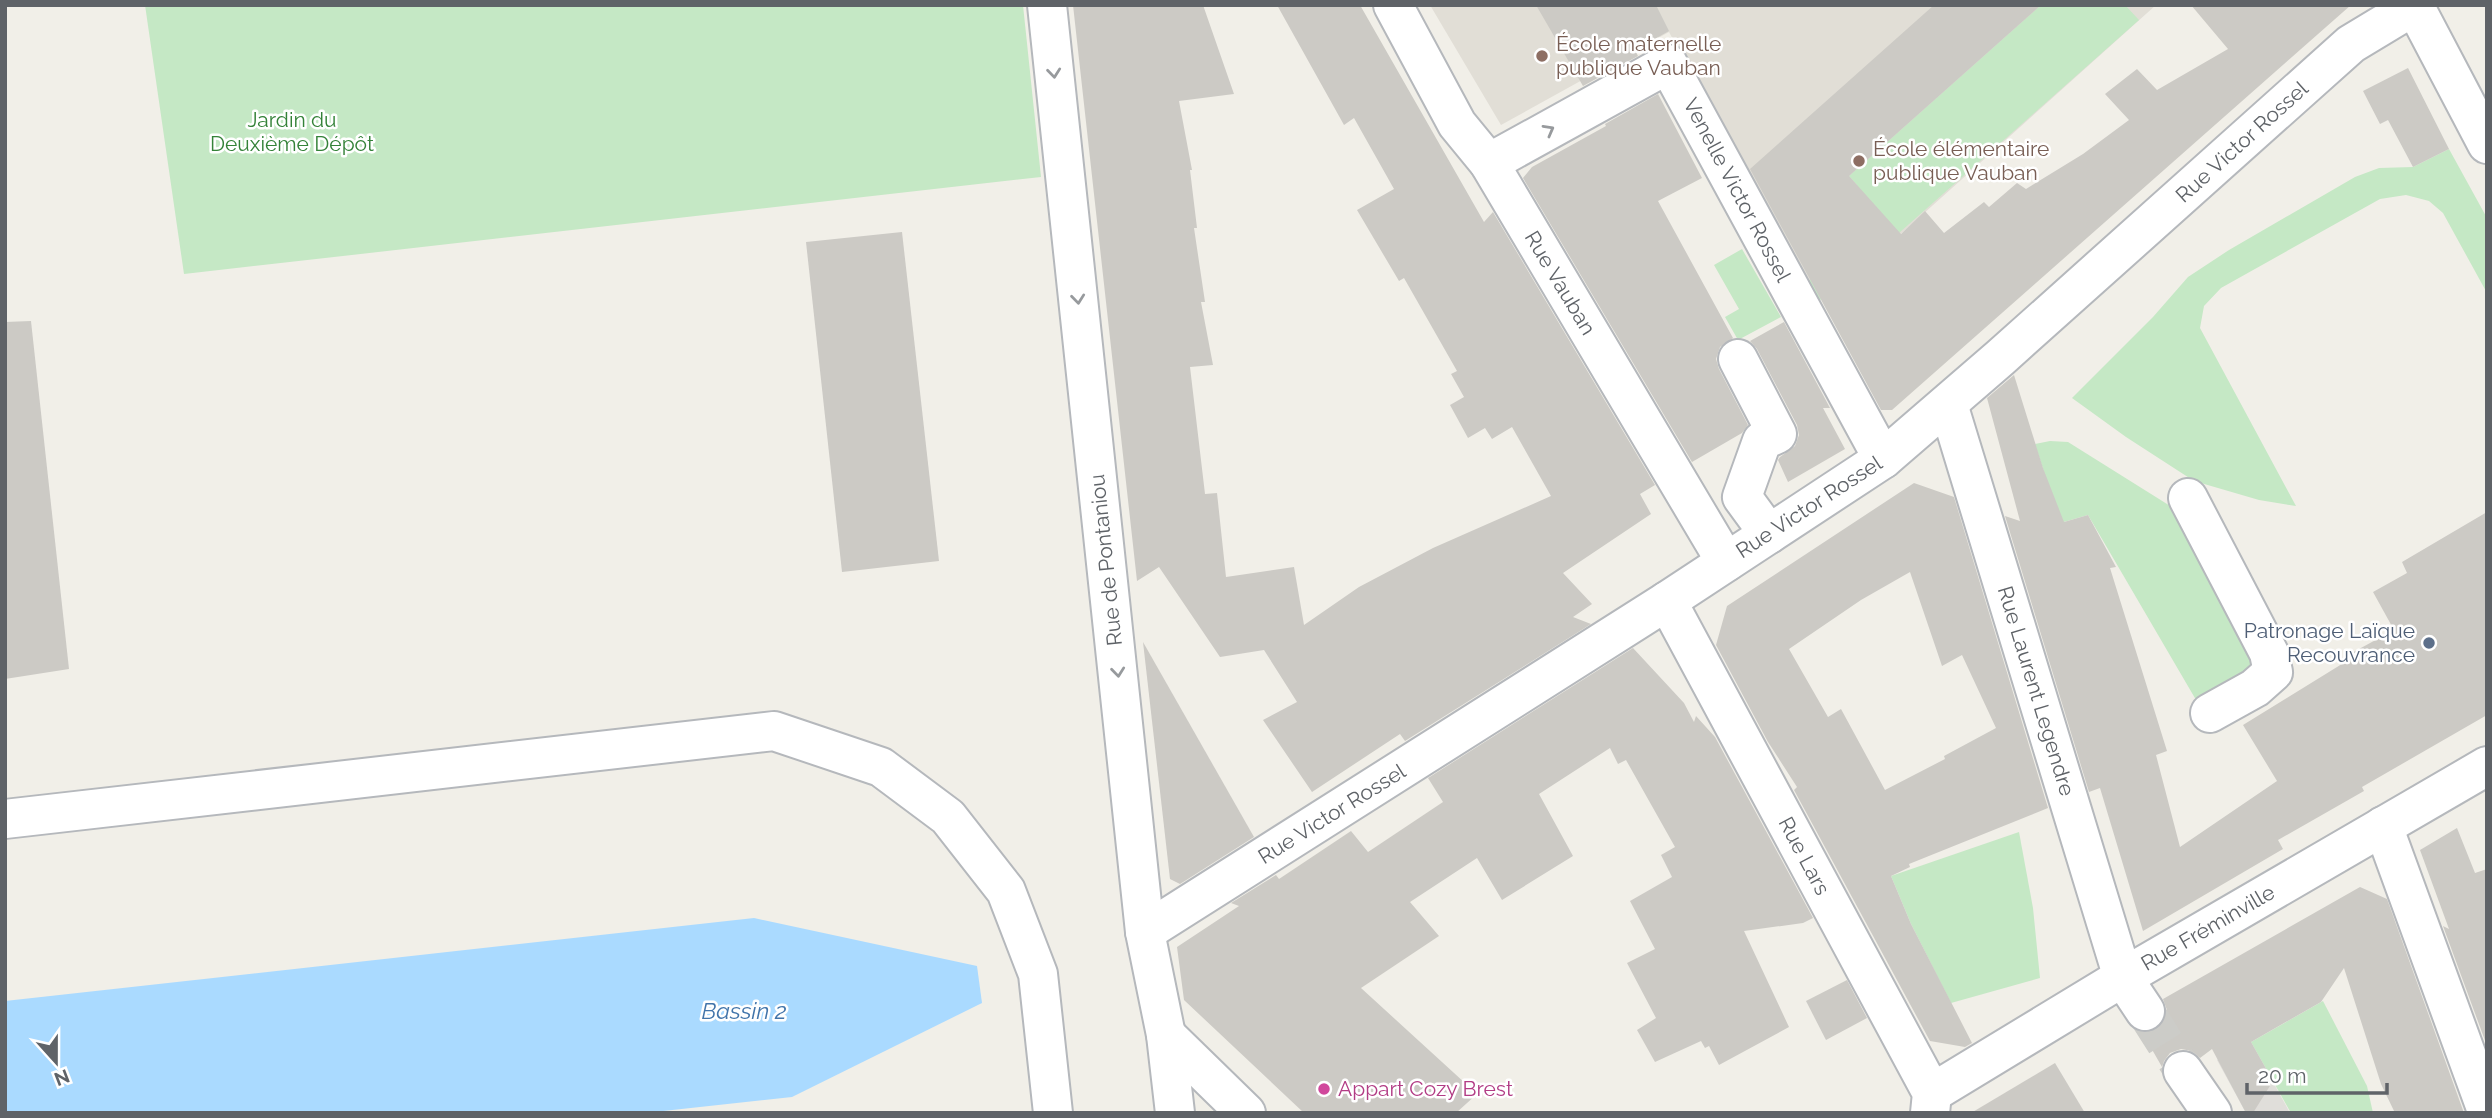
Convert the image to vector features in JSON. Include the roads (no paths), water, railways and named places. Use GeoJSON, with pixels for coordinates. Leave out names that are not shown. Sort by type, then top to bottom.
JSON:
{"type":"FeatureCollection","features":[{"type":"Feature","properties":{"kind":"street","name":"Rue de Pontaniou"},"geometry":{"type":"LineString","coordinates":[[1047,5],[1145,932],[1166,1035],[1175,1113]]}},
{"type":"Feature","properties":{"kind":"street","name":"Rue Vauban"},"geometry":{"type":"LineString","coordinates":[[1393,5],[1457,124],[1489,163],[1726,562]]}},
{"type":"Feature","properties":{"kind":"street","name":"Rue Victor Rossel"},"geometry":{"type":"LineString","coordinates":[[1145,932],[1667,601],[1883,459],[2351,44],[2414,6]]}},
{"type":"Feature","properties":{"kind":"street"},"geometry":{"type":"LineString","coordinates":[[2414,6],[2487,144]]}},
{"type":"Feature","properties":{"kind":"street","name":"Venelle Victor Rossel"},"geometry":{"type":"LineString","coordinates":[[1489,163],[1668,64],[1883,459]]}},
{"type":"Feature","properties":{"kind":"street"},"geometry":{"type":"LineString","coordinates":[[1738,359],[1776,433],[1762,441],[1742,497],[1769,534]]}},
{"type":"Feature","properties":{"kind":"street","name":"Rue Laurent Legendre"},"geometry":{"type":"LineString","coordinates":[[1948,404],[2123,978],[2145,1011]]}},
{"type":"Feature","properties":{"kind":"street"},"geometry":{"type":"LineString","coordinates":[[2188,498],[2269,653],[2273,672],[2255,688],[2210,713]]}},
{"type":"Feature","properties":{"kind":"street","name":"Rue Lars"},"geometry":{"type":"LineString","coordinates":[[1667,601],[1931,1103]]}},
{"type":"Feature","properties":{"kind":"street"},"geometry":{"type":"LineString","coordinates":[[5,819],[774,731],[881,766],[948,817],[1006,891],[1038,974],[1053,1113]]}},
{"type":"Feature","properties":{"kind":"street","name":"Rue Fréminville"},"geometry":{"type":"LineString","coordinates":[[1931,1103],[2123,978],[2487,766]]}},
{"type":"Feature","properties":{"kind":"street"},"geometry":{"type":"LineString","coordinates":[[2383,825],[2487,1111]]}},
{"type":"Feature","properties":{"kind":"street"},"geometry":{"type":"LineString","coordinates":[[1166,1035],[1246,1113]]}},
{"type":"Feature","properties":{"kind":"street"},"geometry":{"type":"LineString","coordinates":[[2183,1071],[2212,1113]]}},
{"type":"Feature","properties":{"kind":"water","name":"Bassin 2"},"geometry":{"type":"Polygon","coordinates":[[[754,918],[977,966],[982,1003],[792,1097],[645,1113],[5,1113],[5,1001],[754,918]]]}},
{"type":"Feature","properties":{"kind":"tunnel"},"geometry":{"type":"LineString","coordinates":[[2145,1011],[2183,1071]]}},
{"type":"Feature","properties":{"kind":"place","name":"École maternelle publique Vauban"},"geometry":{"type":"Point","coordinates":[1542,56]}},
{"type":"Feature","properties":{"kind":"place","name":"École élémentaire publique Vauban"},"geometry":{"type":"Point","coordinates":[1859,161]}},
{"type":"Feature","properties":{"kind":"place","name":"Patronage Laïque Recouvrance"},"geometry":{"type":"Point","coordinates":[2429,643]}},
{"type":"Feature","properties":{"kind":"place","name":"Appart Cozy Brest"},"geometry":{"type":"Point","coordinates":[1324,1089]}},
{"type":"Feature","properties":{"kind":"park label","name":"Jardin du Deuxième Dépôt"},"geometry":{"type":"Point","coordinates":[292,132]}}]}
